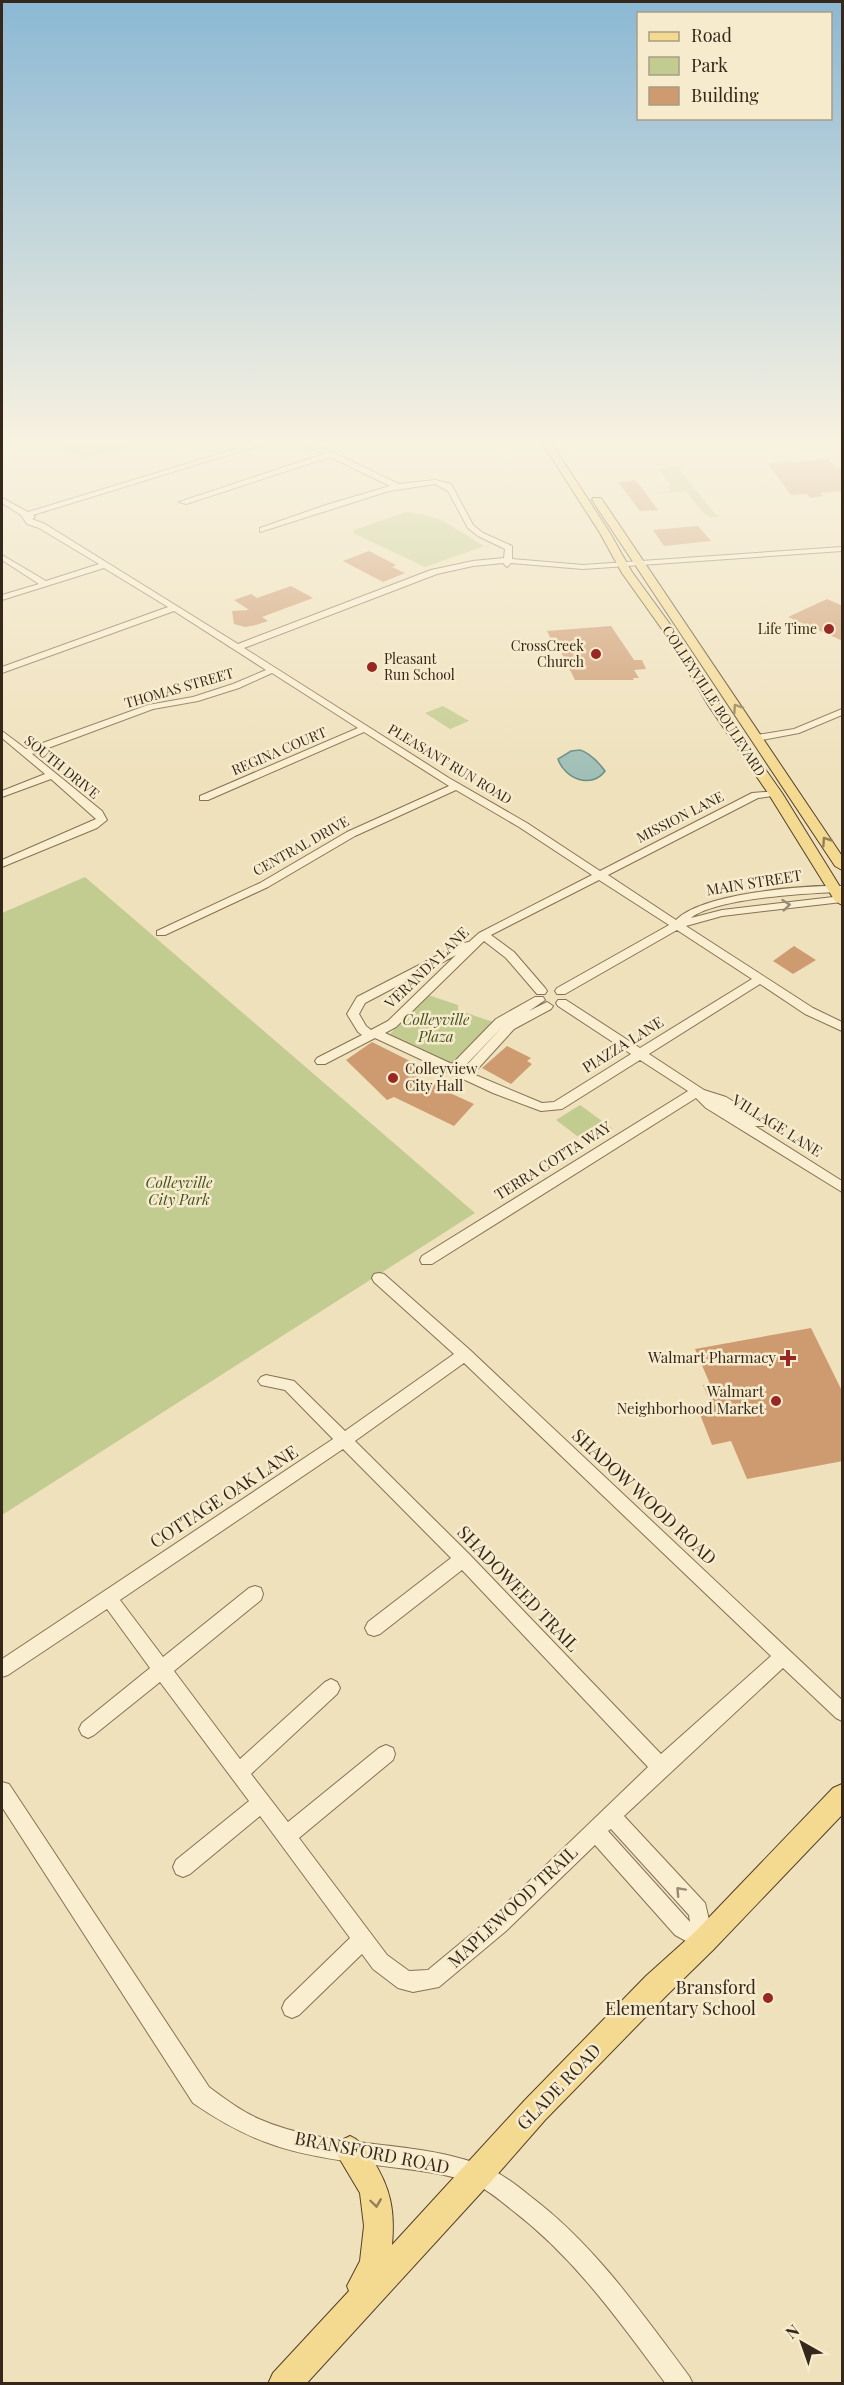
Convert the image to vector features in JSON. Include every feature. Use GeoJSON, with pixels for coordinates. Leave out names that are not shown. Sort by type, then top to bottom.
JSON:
{"type":"FeatureCollection","features":[{"type":"Feature","properties":{"kind":"main road","name":"COLLEYVILLE BOULEVARD"},"geometry":{"type":"LineString","coordinates":[[616,552],[841,895]]}},
{"type":"Feature","properties":{"kind":"main road","name":"COLLEYVILLE BOULEVARD"},"geometry":{"type":"LineString","coordinates":[[632,552],[843,866]]}},
{"type":"Feature","properties":{"kind":"main road"},"geometry":{"type":"LineString","coordinates":[[736,738],[757,738]]}},
{"type":"Feature","properties":{"kind":"main road"},"geometry":{"type":"LineString","coordinates":[[775,793],[793,792]]}},
{"type":"Feature","properties":{"kind":"main road","name":"GLADE ROAD"},"geometry":{"type":"LineString","coordinates":[[284,2384],[344,2316],[478,2175],[535,2110],[656,1986],[704,1941],[843,1797]]}},
{"type":"Feature","properties":{"kind":"main road"},"geometry":{"type":"LineString","coordinates":[[344,2316],[375,2265],[379,2226],[374,2189],[350,2151]]}},
{"type":"Feature","properties":{"kind":"street","name":"PLEASANT RUN ROAD"},"geometry":{"type":"LineString","coordinates":[[84,552],[455,787],[523,825],[809,1011],[843,1027]]}},
{"type":"Feature","properties":{"kind":"street"},"geometry":{"type":"LineString","coordinates":[[508,563],[509,552]]}},
{"type":"Feature","properties":{"kind":"street"},"geometry":{"type":"LineString","coordinates":[[236,648],[434,572],[486,563],[564,569],[831,552]]}},
{"type":"Feature","properties":{"kind":"street"},"geometry":{"type":"LineString","coordinates":[[2,557],[45,584]]}},
{"type":"Feature","properties":{"kind":"street"},"geometry":{"type":"LineString","coordinates":[[2,598],[105,565]]}},
{"type":"Feature","properties":{"kind":"street"},"geometry":{"type":"LineString","coordinates":[[2,670],[175,608]]}},
{"type":"Feature","properties":{"kind":"street","name":"THOMAS STREET"},"geometry":{"type":"LineString","coordinates":[[24,753],[151,707],[195,699],[236,686],[272,670]]}},
{"type":"Feature","properties":{"kind":"street"},"geometry":{"type":"LineString","coordinates":[[757,738],[789,733],[843,712]]}},
{"type":"Feature","properties":{"kind":"street","name":"REGINA COURT"},"geometry":{"type":"LineString","coordinates":[[204,798],[364,729]]}},
{"type":"Feature","properties":{"kind":"street","name":"SOUTH DRIVE"},"geometry":{"type":"LineString","coordinates":[[2,734],[98,813],[102,820],[2,864]]}},
{"type":"Feature","properties":{"kind":"street"},"geometry":{"type":"LineString","coordinates":[[2,794],[52,775]]}},
{"type":"Feature","properties":{"kind":"street","name":"CENTRAL DRIVE"},"geometry":{"type":"LineString","coordinates":[[161,933],[264,885],[351,834],[455,787]]}},
{"type":"Feature","properties":{"kind":"street","name":"MISSION LANE"},"geometry":{"type":"LineString","coordinates":[[601,876],[756,795],[775,793]]}},
{"type":"Feature","properties":{"kind":"street","name":"VERANDA LANE"},"geometry":{"type":"LineString","coordinates":[[321,1062],[392,1024],[483,934],[601,876]]}},
{"type":"Feature","properties":{"kind":"street","name":"MAIN STREET"},"geometry":{"type":"LineString","coordinates":[[562,998],[677,925],[722,913],[841,895]]}},
{"type":"Feature","properties":{"kind":"street"},"geometry":{"type":"LineString","coordinates":[[542,999],[510,955],[483,934],[361,1000],[353,1014],[362,1029],[460,1073],[510,1026],[542,999],[553,989],[562,998]]}},
{"type":"Feature","properties":{"kind":"street","name":"PIAZZA LANE"},"geometry":{"type":"LineString","coordinates":[[460,1073],[497,1090],[549,1108],[557,1106],[760,979]]}},
{"type":"Feature","properties":{"kind":"street"},"geometry":{"type":"LineString","coordinates":[[542,999],[562,998]]}},
{"type":"Feature","properties":{"kind":"street","name":"VILLAGE LANE"},"geometry":{"type":"LineString","coordinates":[[562,998],[697,1090],[722,1100],[843,1177]]}},
{"type":"Feature","properties":{"kind":"street","name":"VILLAGE LANE"},"geometry":{"type":"LineString","coordinates":[[697,1090],[711,1105],[843,1186]]}},
{"type":"Feature","properties":{"kind":"street","name":"TERRA COTTA WAY"},"geometry":{"type":"LineString","coordinates":[[427,1260],[697,1090]]}},
{"type":"Feature","properties":{"kind":"street","name":"SHADOW WOOD ROAD"},"geometry":{"type":"LineString","coordinates":[[380,1278],[465,1354],[843,1712]]}},
{"type":"Feature","properties":{"kind":"street","name":"COTTAGE OAK LANE"},"geometry":{"type":"LineString","coordinates":[[2,1669],[343,1441],[465,1354]]}},
{"type":"Feature","properties":{"kind":"street","name":"SHADOWEED TRAIL"},"geometry":{"type":"LineString","coordinates":[[267,1381],[289,1385],[463,1558],[661,1767]]}},
{"type":"Feature","properties":{"kind":"street"},"geometry":{"type":"LineString","coordinates":[[374,1628],[463,1558]]}},
{"type":"Feature","properties":{"kind":"street"},"geometry":{"type":"LineString","coordinates":[[88,1729],[255,1594]]}},
{"type":"Feature","properties":{"kind":"street","name":"MAPLEWOOD TRAIL"},"geometry":{"type":"LineString","coordinates":[[108,1597],[380,1962],[405,1981],[413,1983],[432,1980],[499,1924],[661,1767],[784,1656]]}},
{"type":"Feature","properties":{"kind":"street"},"geometry":{"type":"LineString","coordinates":[[239,1773],[331,1688]]}},
{"type":"Feature","properties":{"kind":"street"},"geometry":{"type":"LineString","coordinates":[[286,1836],[386,1754]]}},
{"type":"Feature","properties":{"kind":"street","name":"BRANSFORD ROAD"},"geometry":{"type":"LineString","coordinates":[[2,1791],[201,2095],[236,2120],[261,2131],[350,2151],[440,2165],[478,2175],[545,2219],[585,2259],[681,2384]]}},
{"type":"Feature","properties":{"kind":"street"},"geometry":{"type":"LineString","coordinates":[[183,1867],[261,1803]]}},
{"type":"Feature","properties":{"kind":"street"},"geometry":{"type":"LineString","coordinates":[[611,1815],[698,1910],[704,1941]]}},
{"type":"Feature","properties":{"kind":"street"},"geometry":{"type":"LineString","coordinates":[[595,1831],[682,1928],[704,1941]]}},
{"type":"Feature","properties":{"kind":"street"},"geometry":{"type":"LineString","coordinates":[[292,2008],[363,1939]]}},
{"type":"Feature","properties":{"kind":"green space"},"geometry":{"type":"Polygon","coordinates":[[[394,552],[466,552],[425,567],[394,552]]]}},
{"type":"Feature","properties":{"kind":"green space"},"geometry":{"type":"Polygon","coordinates":[[[443,706],[469,721],[450,729],[425,713],[443,706]]]}},
{"type":"Feature","properties":{"kind":"green space","name":"Colleyville City Park"},"geometry":{"type":"Polygon","coordinates":[[[85,877],[475,1213],[2,1515],[2,913],[85,877]]]}},
{"type":"Feature","properties":{"kind":"green space","name":"Colleyville Plaza"},"geometry":{"type":"Polygon","coordinates":[[[428,995],[458,1005],[458,1010],[493,1022],[449,1068],[385,1039],[428,995]]]}},
{"type":"Feature","properties":{"kind":"green space"},"geometry":{"type":"Polygon","coordinates":[[[580,1105],[613,1129],[589,1145],[556,1120],[580,1105]]]}},
{"type":"Feature","properties":{"kind":"water"},"geometry":{"type":"Polygon","coordinates":[[[580,750],[591,756],[605,771],[599,777],[586,781],[578,779],[561,766],[558,759],[571,751],[580,750]]]}},
{"type":"Feature","properties":{"kind":"building"},"geometry":{"type":"Polygon","coordinates":[[[372,552],[396,565],[392,567],[405,573],[383,582],[343,561],[372,552]]]}},
{"type":"Feature","properties":{"kind":"building"},"geometry":{"type":"Polygon","coordinates":[[[291,586],[313,598],[262,617],[268,621],[256,625],[245,627],[234,624],[232,611],[249,610],[234,600],[251,594],[257,598],[291,586]]]}},
{"type":"Feature","properties":{"kind":"building","name":"Life Time"},"geometry":{"type":"Polygon","coordinates":[[[827,599],[843,606],[843,641],[788,617],[827,599]]]}},
{"type":"Feature","properties":{"kind":"building","name":"CrossCreek Church"},"geometry":{"type":"Polygon","coordinates":[[[611,626],[634,660],[642,660],[646,669],[634,670],[639,678],[633,678],[634,680],[575,680],[560,650],[556,650],[547,631],[611,626]]]}},
{"type":"Feature","properties":{"kind":"building"},"geometry":{"type":"Polygon","coordinates":[[[794,946],[816,960],[793,974],[773,961],[794,946]]]}},
{"type":"Feature","properties":{"kind":"building","name":"Colleyview City Hall"},"geometry":{"type":"Polygon","coordinates":[[[372,1042],[418,1065],[409,1073],[433,1084],[439,1084],[451,1090],[450,1093],[474,1104],[454,1126],[394,1097],[387,1100],[346,1060],[372,1042]]]}},
{"type":"Feature","properties":{"kind":"building"},"geometry":{"type":"Polygon","coordinates":[[[507,1046],[531,1058],[527,1061],[532,1064],[511,1084],[482,1068],[507,1046]]]}},
{"type":"Feature","properties":{"kind":"building","name":"Walmart Neighborhood Market"},"geometry":{"type":"Polygon","coordinates":[[[811,1328],[843,1393],[843,1461],[747,1479],[731,1441],[712,1445],[699,1412],[714,1410],[703,1385],[710,1384],[695,1349],[811,1328]]]}},
{"type":"Feature","properties":{"kind":"place","name":"Life Time"},"geometry":{"type":"Point","coordinates":[829,629]}},
{"type":"Feature","properties":{"kind":"place","name":"CrossCreek Church"},"geometry":{"type":"Point","coordinates":[596,654]}},
{"type":"Feature","properties":{"kind":"place","name":"Pleasant Run School"},"geometry":{"type":"Point","coordinates":[372,667]}},
{"type":"Feature","properties":{"kind":"place","name":"Colleyview City Hall"},"geometry":{"type":"Point","coordinates":[393,1078]}},
{"type":"Feature","properties":{"kind":"place","name":"Walmart Pharmacy"},"geometry":{"type":"Point","coordinates":[788,1358]}},
{"type":"Feature","properties":{"kind":"place","name":"Walmart Neighborhood Market"},"geometry":{"type":"Point","coordinates":[776,1401]}},
{"type":"Feature","properties":{"kind":"place","name":"Bransford Elementary School"},"geometry":{"type":"Point","coordinates":[768,1998]}}]}
